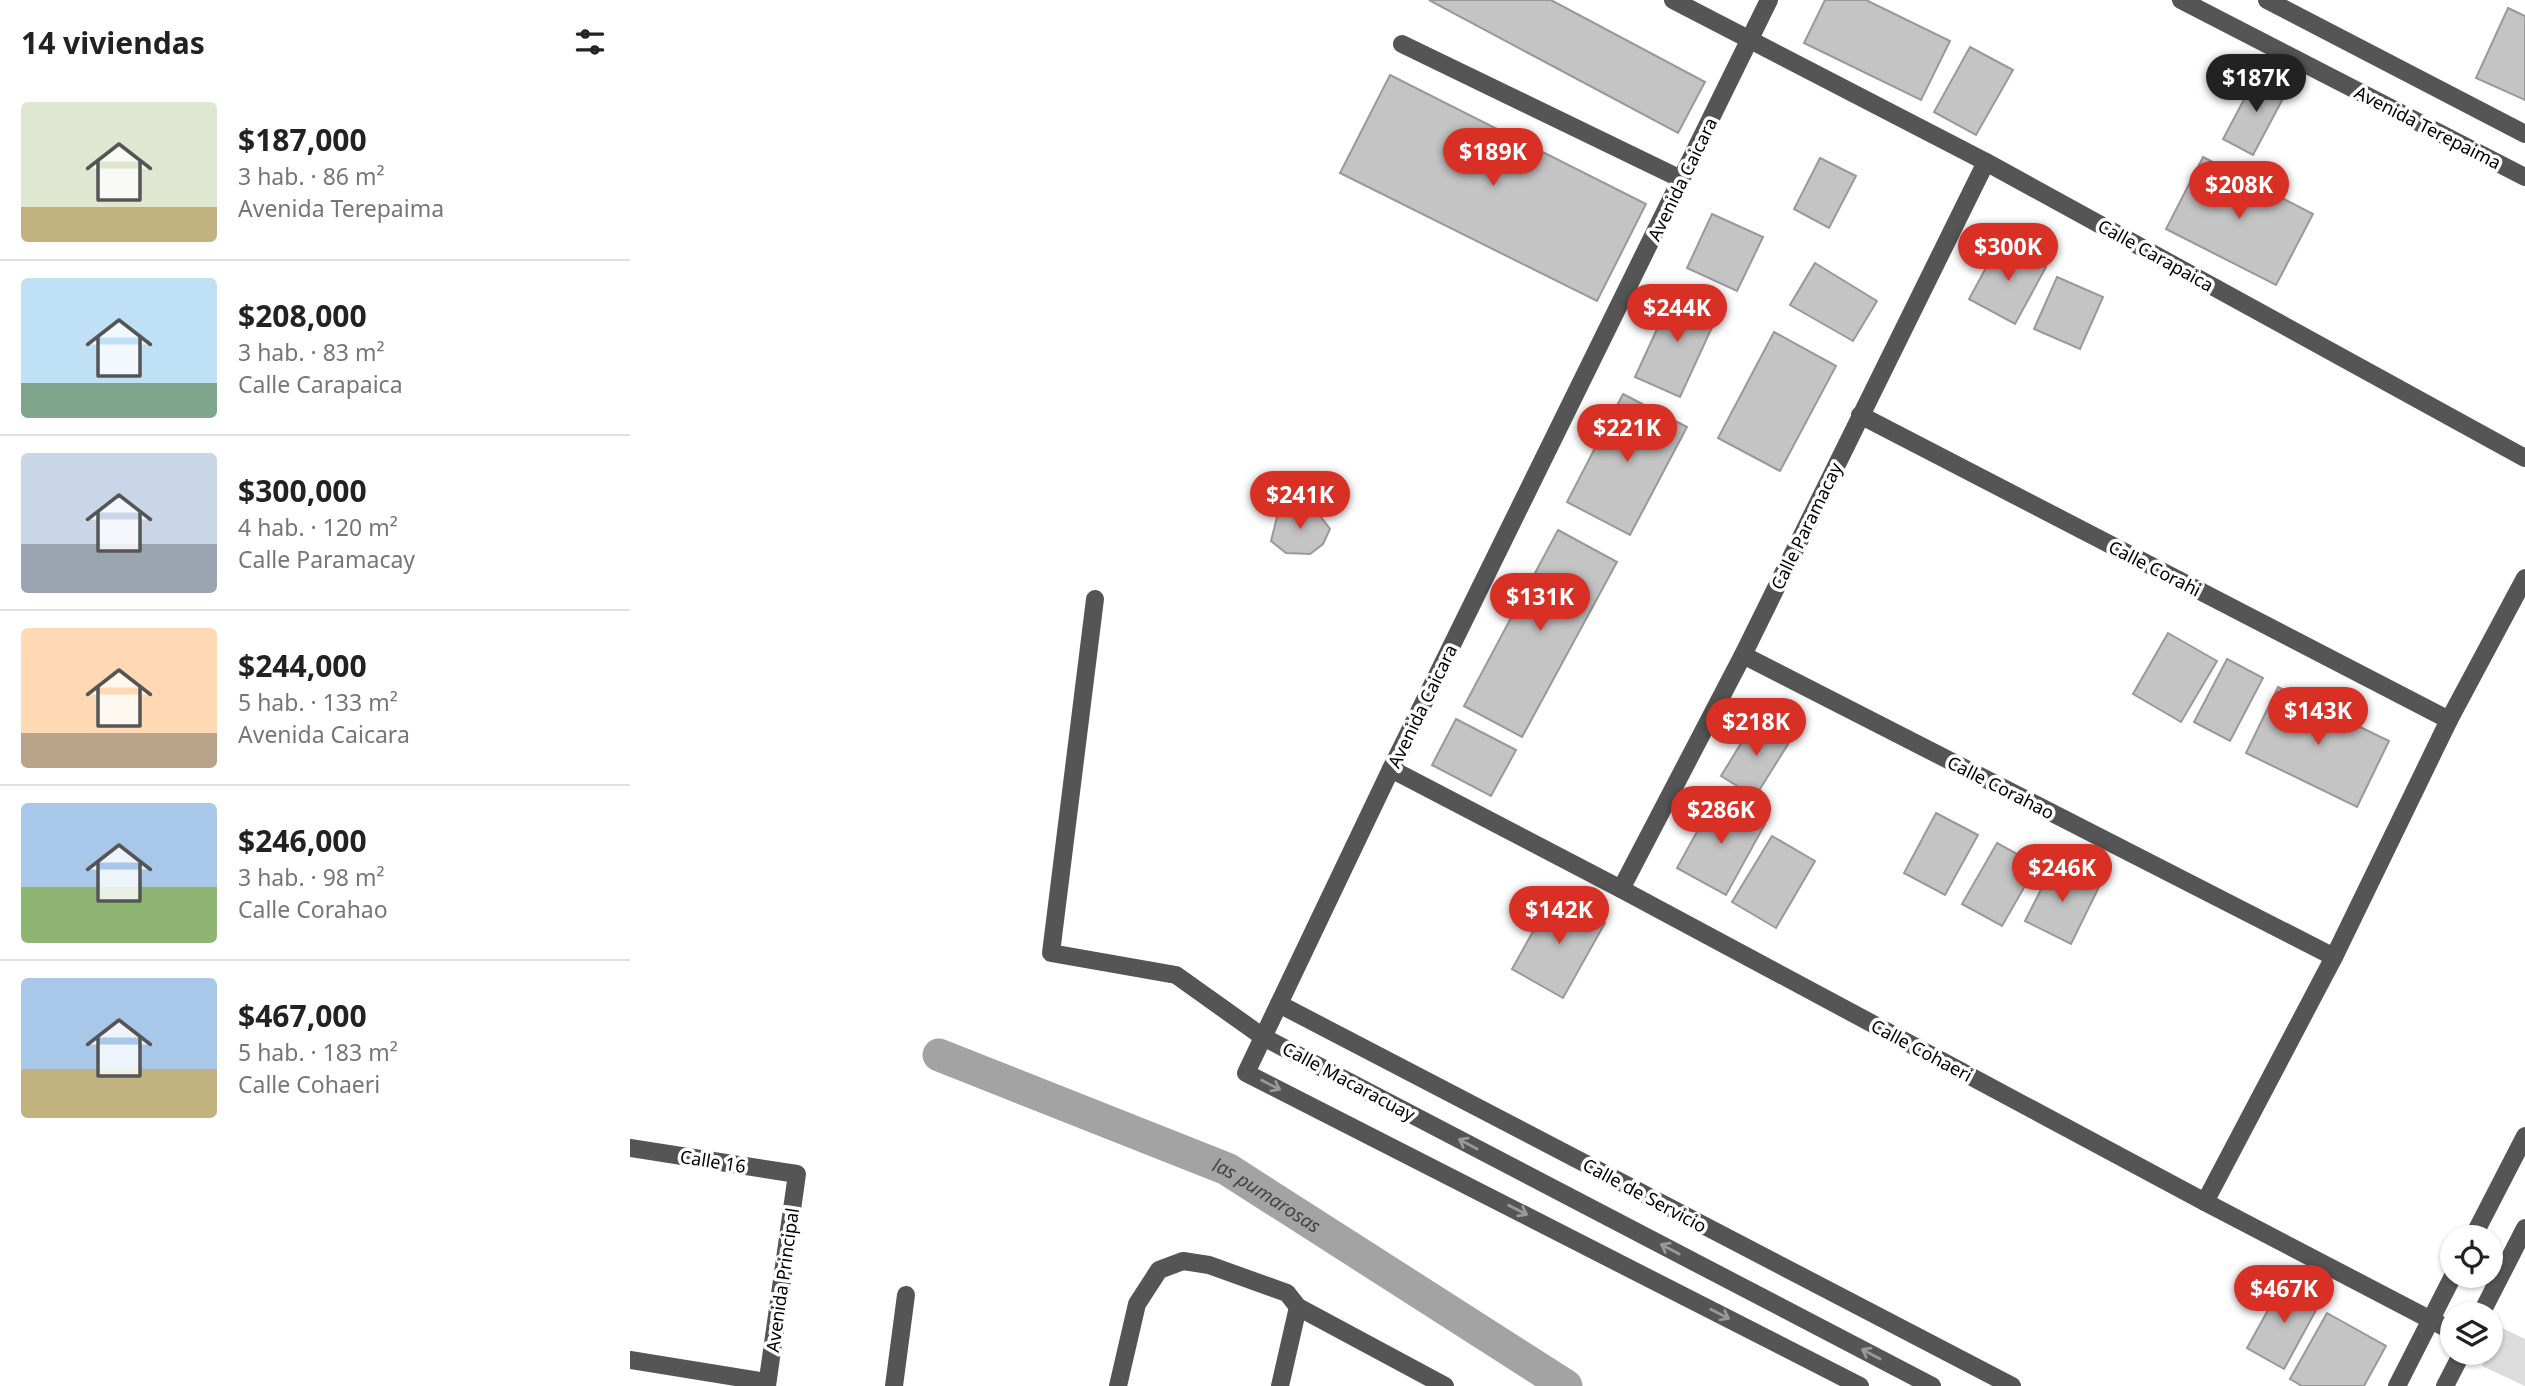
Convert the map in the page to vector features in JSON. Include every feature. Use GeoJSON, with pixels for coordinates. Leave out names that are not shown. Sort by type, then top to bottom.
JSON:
{"type":"FeatureCollection","features":[{"type":"Feature","properties":{"kind":"street","name":"Calle Carapaica"},"geometry":{"type":"LineString","coordinates":[[1673,0],[1986,162],[2525,458]]}},
{"type":"Feature","properties":{"kind":"street","name":"Avenida Caicara"},"geometry":{"type":"LineString","coordinates":[[1263,1037],[1391,769],[1769,0]]}},
{"type":"Feature","properties":{"kind":"street","name":"Avenida Terepaima"},"geometry":{"type":"LineString","coordinates":[[2181,0],[2525,177]]}},
{"type":"Feature","properties":{"kind":"street"},"geometry":{"type":"LineString","coordinates":[[2269,0],[2525,134]]}},
{"type":"Feature","properties":{"kind":"street"},"geometry":{"type":"LineString","coordinates":[[1402,44],[1681,180]]}},
{"type":"Feature","properties":{"kind":"street","name":"Calle Paramacay"},"geometry":{"type":"LineString","coordinates":[[1621,889],[1743,654],[1986,162]]}},
{"type":"Feature","properties":{"kind":"street","name":"Calle Corahi"},"geometry":{"type":"LineString","coordinates":[[1860,415],[2449,720]]}},
{"type":"Feature","properties":{"kind":"street"},"geometry":{"type":"LineString","coordinates":[[2205,1202],[2334,957],[2449,720],[2525,578]]}},
{"type":"Feature","properties":{"kind":"street"},"geometry":{"type":"LineString","coordinates":[[1095,599],[1051,953],[1176,975],[1263,1037]]}},
{"type":"Feature","properties":{"kind":"street","name":"Calle Corahao"},"geometry":{"type":"LineString","coordinates":[[1743,654],[2334,957]]}},
{"type":"Feature","properties":{"kind":"street","name":"Calle Cohaeri"},"geometry":{"type":"LineString","coordinates":[[1391,769],[2440,1324]]}},
{"type":"Feature","properties":{"kind":"street","name":"Calle de Servicio"},"geometry":{"type":"LineString","coordinates":[[1279,1004],[2012,1386]]}},
{"type":"Feature","properties":{"kind":"street","name":"Calle Macaracuay"},"geometry":{"type":"LineString","coordinates":[[1860,1386],[1245,1073],[1263,1037],[1932,1386]]}},
{"type":"Feature","properties":{"kind":"street"},"geometry":{"type":"LineString","coordinates":[[2479,1225],[2525,1136]]}},
{"type":"Feature","properties":{"kind":"street","name":"Calle 16"},"geometry":{"type":"LineString","coordinates":[[630,1147],[797,1174]]}},
{"type":"Feature","properties":{"kind":"street","name":"Avenida Principal"},"geometry":{"type":"LineString","coordinates":[[767,1384],[797,1174]]}},
{"type":"Feature","properties":{"kind":"street"},"geometry":{"type":"LineString","coordinates":[[2487,1302],[2525,1228]]}},
{"type":"Feature","properties":{"kind":"street"},"geometry":{"type":"LineString","coordinates":[[1118,1386],[1137,1304],[1159,1270],[1183,1261],[1209,1265],[1287,1293],[1298,1307],[1438,1384]]}},
{"type":"Feature","properties":{"kind":"street"},"geometry":{"type":"LineString","coordinates":[[2396,1386],[2447,1288]]}},
{"type":"Feature","properties":{"kind":"street"},"geometry":{"type":"LineString","coordinates":[[894,1386],[906,1295]]}},
{"type":"Feature","properties":{"kind":"street"},"geometry":{"type":"LineString","coordinates":[[1279,1386],[1298,1307]]}},
{"type":"Feature","properties":{"kind":"street"},"geometry":{"type":"LineString","coordinates":[[630,1360],[767,1384]]}},
{"type":"Feature","properties":{"kind":"street"},"geometry":{"type":"LineString","coordinates":[[2445,1386],[2456,1365]]}},
{"type":"Feature","properties":{"kind":"shaded area"},"geometry":{"type":"Polygon","coordinates":[[[2503,1328],[2525,1339],[2525,1386],[2482,1366],[2503,1365],[2503,1328]]]}},
{"type":"Feature","properties":{"kind":"building"},"geometry":{"type":"Polygon","coordinates":[[[1429,0],[1551,0],[1705,82],[1678,133],[1429,0]]]}},
{"type":"Feature","properties":{"kind":"building"},"geometry":{"type":"Polygon","coordinates":[[[1825,0],[1866,0],[1950,41],[1921,100],[1804,43],[1825,0]]]}},
{"type":"Feature","properties":{"kind":"building"},"geometry":{"type":"Polygon","coordinates":[[[2508,8],[2525,16],[2525,100],[2476,78],[2508,8]]]}},
{"type":"Feature","properties":{"kind":"building"},"geometry":{"type":"Polygon","coordinates":[[[1970,47],[2013,70],[1976,135],[1934,112],[1970,47]]]}},
{"type":"Feature","properties":{"kind":"building"},"geometry":{"type":"Polygon","coordinates":[[[2258,73],[2288,89],[2253,155],[2223,139],[2258,73]]]}},
{"type":"Feature","properties":{"kind":"building"},"geometry":{"type":"Polygon","coordinates":[[[1390,75],[1646,204],[1597,301],[1340,173],[1390,75]]]}},
{"type":"Feature","properties":{"kind":"building"},"geometry":{"type":"Polygon","coordinates":[[[2203,157],[2313,214],[2276,285],[2166,229],[2203,157]]]}},
{"type":"Feature","properties":{"kind":"building"},"geometry":{"type":"Polygon","coordinates":[[[1820,158],[1856,176],[1829,228],[1794,209],[1820,158]]]}},
{"type":"Feature","properties":{"kind":"building"},"geometry":{"type":"Polygon","coordinates":[[[1712,214],[1763,237],[1737,291],[1687,268],[1712,214]]]}},
{"type":"Feature","properties":{"kind":"building"},"geometry":{"type":"Polygon","coordinates":[[[2000,242],[2046,267],[2015,324],[1969,299],[2000,242]]]}},
{"type":"Feature","properties":{"kind":"building"},"geometry":{"type":"Polygon","coordinates":[[[1815,263],[1877,301],[1853,341],[1790,305],[1815,263]]]}},
{"type":"Feature","properties":{"kind":"building"},"geometry":{"type":"Polygon","coordinates":[[[2057,277],[2103,297],[2080,349],[2034,329],[2057,277]]]}},
{"type":"Feature","properties":{"kind":"building"},"geometry":{"type":"Polygon","coordinates":[[[1674,292],[1719,312],[1680,397],[1635,377],[1674,292]]]}},
{"type":"Feature","properties":{"kind":"building"},"geometry":{"type":"Polygon","coordinates":[[[1774,332],[1836,366],[1780,471],[1718,438],[1774,332]]]}},
{"type":"Feature","properties":{"kind":"building"},"geometry":{"type":"Polygon","coordinates":[[[1623,394],[1687,427],[1630,535],[1567,502],[1623,394]]]}},
{"type":"Feature","properties":{"kind":"building"},"geometry":{"type":"Polygon","coordinates":[[[1290,506],[1314,508],[1330,529],[1323,544],[1310,554],[1286,553],[1271,541],[1277,517],[1290,506]]]}},
{"type":"Feature","properties":{"kind":"building"},"geometry":{"type":"Polygon","coordinates":[[[1558,530],[1617,562],[1522,737],[1464,706],[1558,530]]]}},
{"type":"Feature","properties":{"kind":"building"},"geometry":{"type":"Polygon","coordinates":[[[2168,633],[2217,661],[2181,722],[2133,694],[2168,633]]]}},
{"type":"Feature","properties":{"kind":"building"},"geometry":{"type":"Polygon","coordinates":[[[2227,659],[2263,678],[2230,741],[2194,722],[2227,659]]]}},
{"type":"Feature","properties":{"kind":"building"},"geometry":{"type":"Polygon","coordinates":[[[2278,687],[2389,741],[2357,807],[2246,753],[2278,687]]]}},
{"type":"Feature","properties":{"kind":"building"},"geometry":{"type":"Polygon","coordinates":[[[1456,719],[1516,750],[1491,796],[1432,765],[1456,719]]]}},
{"type":"Feature","properties":{"kind":"building"},"geometry":{"type":"Polygon","coordinates":[[[1756,719],[1790,741],[1755,797],[1721,776],[1756,719]]]}},
{"type":"Feature","properties":{"kind":"building"},"geometry":{"type":"Polygon","coordinates":[[[1716,797],[1765,824],[1726,895],[1677,868],[1716,797]]]}},
{"type":"Feature","properties":{"kind":"building"},"geometry":{"type":"Polygon","coordinates":[[[1936,813],[1978,835],[1945,895],[1904,873],[1936,813]]]}},
{"type":"Feature","properties":{"kind":"building"},"geometry":{"type":"Polygon","coordinates":[[[1772,836],[1815,861],[1776,928],[1732,902],[1772,836]]]}},
{"type":"Feature","properties":{"kind":"building"},"geometry":{"type":"Polygon","coordinates":[[[1997,843],[2037,865],[2002,926],[1962,904],[1997,843]]]}},
{"type":"Feature","properties":{"kind":"building"},"geometry":{"type":"Polygon","coordinates":[[[2054,864],[2099,887],[2071,944],[2025,921],[2054,864]]]}},
{"type":"Feature","properties":{"kind":"building"},"geometry":{"type":"Polygon","coordinates":[[[1554,894],[1605,923],[1563,998],[1512,969],[1554,894]]]}},
{"type":"Feature","properties":{"kind":"building"},"geometry":{"type":"Polygon","coordinates":[[[2284,1281],[2321,1301],[2284,1369],[2247,1348],[2284,1281]]]}},
{"type":"Feature","properties":{"kind":"building"},"geometry":{"type":"Polygon","coordinates":[[[2327,1313],[2386,1346],[2364,1386],[2302,1386],[2290,1379],[2327,1313]]]}},
{"type":"Feature","properties":{"kind":"waterway","name":"las pumarosas"},"geometry":{"type":"LineString","coordinates":[[939,1055],[1227,1169],[1566,1386]]}}]}
